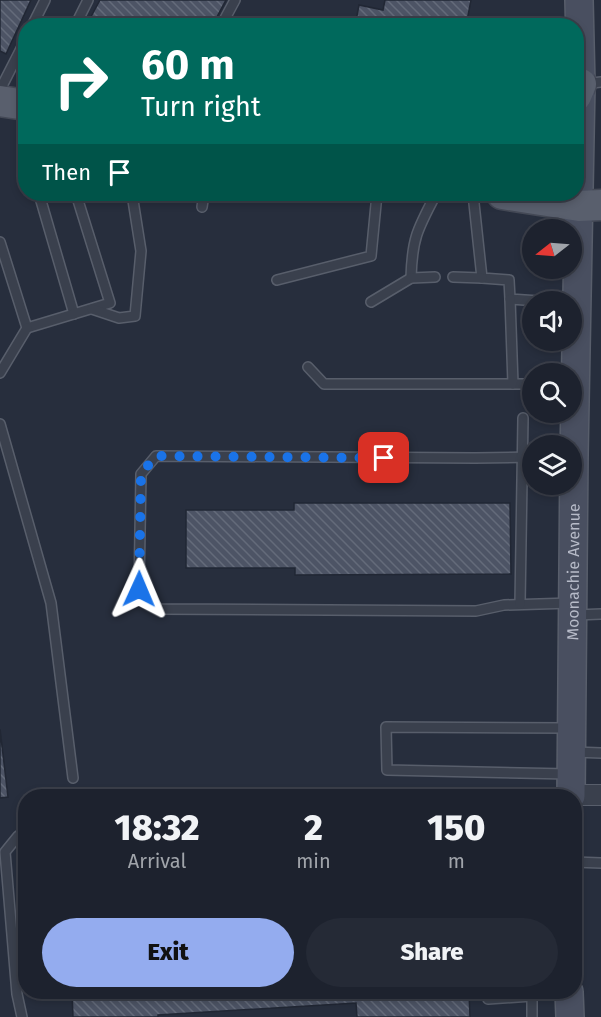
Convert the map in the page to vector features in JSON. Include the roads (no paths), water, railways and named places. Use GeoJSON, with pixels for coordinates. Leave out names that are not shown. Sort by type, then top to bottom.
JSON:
{"type":"FeatureCollection","features":[{"type":"Feature","properties":{"kind":"main road","name":"Moonachie Avenue"},"geometry":{"type":"LineString","coordinates":[[579,0],[580,18]]}},
{"type":"Feature","properties":{"kind":"main road","name":"Moonachie Avenue"},"geometry":{"type":"LineString","coordinates":[[578,291],[590,205],[584,62]]}},
{"type":"Feature","properties":{"kind":"main road"},"geometry":{"type":"LineString","coordinates":[[0,100],[18,103]]}},
{"type":"Feature","properties":{"kind":"main road"},"geometry":{"type":"LineString","coordinates":[[558,201],[590,205]]}},
{"type":"Feature","properties":{"kind":"main road","name":"Moonachie Avenue"},"geometry":{"type":"LineString","coordinates":[[571,769],[573,495]]}},
{"type":"Feature","properties":{"kind":"main road"},"geometry":{"type":"LineString","coordinates":[[569,999],[570,1017]]}},
{"type":"Feature","properties":{"kind":"street"},"geometry":{"type":"LineString","coordinates":[[571,769],[601,795]]}},
{"type":"Feature","properties":{"kind":"lane"},"geometry":{"type":"LineString","coordinates":[[36,18],[45,0]]}},
{"type":"Feature","properties":{"kind":"lane"},"geometry":{"type":"LineString","coordinates":[[79,18],[88,0]]}},
{"type":"Feature","properties":{"kind":"lane"},"geometry":{"type":"LineString","coordinates":[[225,18],[235,0]]}},
{"type":"Feature","properties":{"kind":"lane"},"geometry":{"type":"LineString","coordinates":[[0,90],[18,55]]}},
{"type":"Feature","properties":{"kind":"lane"},"geometry":{"type":"LineString","coordinates":[[41,201],[74,314]]}},
{"type":"Feature","properties":{"kind":"lane"},"geometry":{"type":"LineString","coordinates":[[0,373],[27,328],[110,303],[78,201]]}},
{"type":"Feature","properties":{"kind":"lane"},"geometry":{"type":"LineString","coordinates":[[92,309],[119,318],[135,315],[141,251],[133,201]]}},
{"type":"Feature","properties":{"kind":"lane"},"geometry":{"type":"LineString","coordinates":[[202,207],[203,201]]}},
{"type":"Feature","properties":{"kind":"lane"},"geometry":{"type":"LineString","coordinates":[[277,280],[371,256],[376,201]]}},
{"type":"Feature","properties":{"kind":"lane"},"geometry":{"type":"LineString","coordinates":[[411,278],[412,249],[417,231],[432,201]]}},
{"type":"Feature","properties":{"kind":"lane"},"geometry":{"type":"LineString","coordinates":[[474,201],[482,278]]}},
{"type":"Feature","properties":{"kind":"lane"},"geometry":{"type":"LineString","coordinates":[[0,242],[27,328]]}},
{"type":"Feature","properties":{"kind":"lane"},"geometry":{"type":"LineString","coordinates":[[453,277],[509,280],[513,384]]}},
{"type":"Feature","properties":{"kind":"lane"},"geometry":{"type":"LineString","coordinates":[[371,302],[411,278],[435,278]]}},
{"type":"Feature","properties":{"kind":"lane"},"geometry":{"type":"LineString","coordinates":[[510,299],[522,300]]}},
{"type":"Feature","properties":{"kind":"lane"},"geometry":{"type":"LineString","coordinates":[[308,367],[324,384],[522,384]]}},
{"type":"Feature","properties":{"kind":"lane"},"geometry":{"type":"LineString","coordinates":[[0,424],[51,603],[73,778]]}},
{"type":"Feature","properties":{"kind":"lane"},"geometry":{"type":"LineString","coordinates":[[522,457],[156,456],[141,474],[139,589],[159,609],[476,611],[520,604],[601,614]]}},
{"type":"Feature","properties":{"kind":"lane"},"geometry":{"type":"LineString","coordinates":[[520,604],[525,495]]}},
{"type":"Feature","properties":{"kind":"lane"},"geometry":{"type":"LineString","coordinates":[[571,769],[386,727],[387,770],[571,769],[601,753]]}},
{"type":"Feature","properties":{"kind":"lane"},"geometry":{"type":"LineString","coordinates":[[18,836],[5,852],[18,999]]}},
{"type":"Feature","properties":{"kind":"lane"},"geometry":{"type":"LineString","coordinates":[[582,862],[601,863]]}},
{"type":"Feature","properties":{"kind":"lane"},"geometry":{"type":"LineString","coordinates":[[18,999],[22,1017]]}},
{"type":"Feature","properties":{"kind":"lane"},"geometry":{"type":"LineString","coordinates":[[532,999],[532,1017]]}}]}
